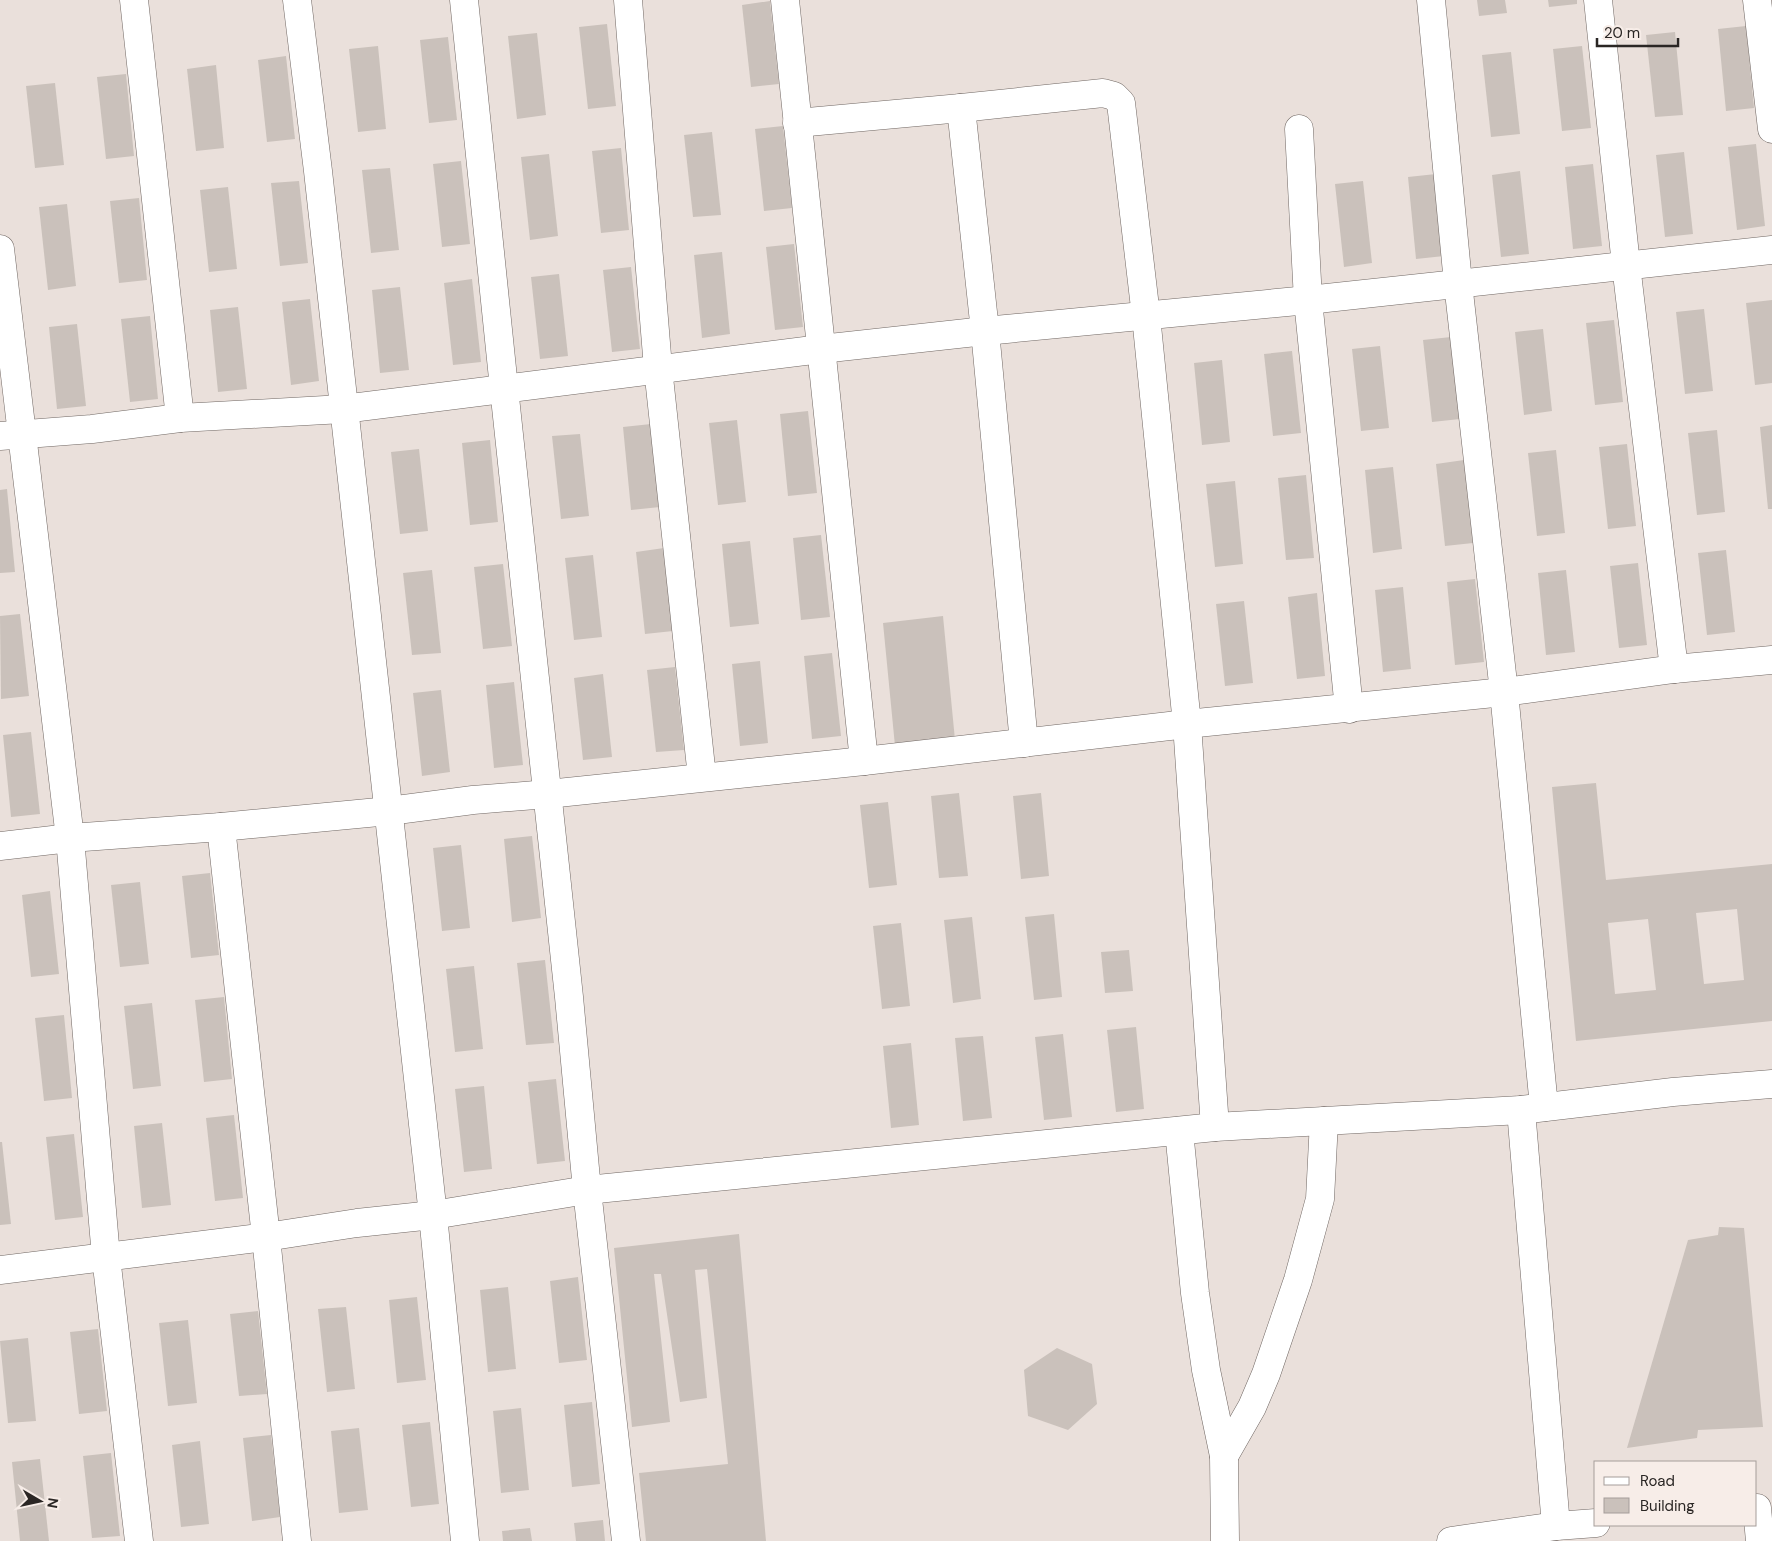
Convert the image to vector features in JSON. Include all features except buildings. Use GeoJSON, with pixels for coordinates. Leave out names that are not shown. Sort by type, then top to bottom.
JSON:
{"type":"FeatureCollection","features":[{"type":"Feature","properties":{"kind":"street"},"geometry":{"type":"LineString","coordinates":[[134,0],[180,418]]}},
{"type":"Feature","properties":{"kind":"street"},"geometry":{"type":"LineString","coordinates":[[297,0],[319,180],[389,811],[433,1215],[465,1541]]}},
{"type":"Feature","properties":{"kind":"street"},"geometry":{"type":"LineString","coordinates":[[464,0],[548,794],[587,1190],[626,1541]]}},
{"type":"Feature","properties":{"kind":"street"},"geometry":{"type":"LineString","coordinates":[[628,0],[658,368],[702,777]]}},
{"type":"Feature","properties":{"kind":"street"},"geometry":{"type":"LineString","coordinates":[[785,0],[864,761]]}},
{"type":"Feature","properties":{"kind":"street"},"geometry":{"type":"LineString","coordinates":[[1431,0],[1458,283],[1504,692],[1533,1108],[1556,1526]]}},
{"type":"Feature","properties":{"kind":"street"},"geometry":{"type":"LineString","coordinates":[[1598,0],[1626,265],[1674,669]]}},
{"type":"Feature","properties":{"kind":"street"},"geometry":{"type":"LineString","coordinates":[[1757,0],[1772,129]]}},
{"type":"Feature","properties":{"kind":"street"},"geometry":{"type":"LineString","coordinates":[[798,122],[1103,93],[1114,96],[1121,103],[1146,316],[1187,724],[1215,1127]]}},
{"type":"Feature","properties":{"kind":"street"},"geometry":{"type":"LineString","coordinates":[[961,108],[1024,743]]}},
{"type":"Feature","properties":{"kind":"street"},"geometry":{"type":"LineString","coordinates":[[1298,129],[1308,300],[1349,708]]}},
{"type":"Feature","properties":{"kind":"street"},"geometry":{"type":"LineString","coordinates":[[0,249],[11,435],[70,838],[106,1257],[139,1541]]}},
{"type":"Feature","properties":{"kind":"street"},"geometry":{"type":"LineString","coordinates":[[11,435],[92,429],[180,418],[343,409],[821,349],[984,331],[1308,300],[1772,250]]}},
{"type":"Feature","properties":{"kind":"street"},"geometry":{"type":"LineString","coordinates":[[0,846],[70,838],[221,827],[389,811],[473,800],[864,761],[1187,724],[1504,692],[1674,669],[1772,660]]}},
{"type":"Feature","properties":{"kind":"street"},"geometry":{"type":"LineString","coordinates":[[221,827],[297,1541]]}},
{"type":"Feature","properties":{"kind":"street"},"geometry":{"type":"LineString","coordinates":[[0,1270],[266,1237],[357,1223],[433,1215],[587,1190],[1215,1127],[1533,1108],[1673,1092],[1772,1084]]}},
{"type":"Feature","properties":{"kind":"street"},"geometry":{"type":"LineString","coordinates":[[1224,1456],[1252,1407],[1266,1374],[1298,1280],[1320,1200],[1324,1121]]}},
{"type":"Feature","properties":{"kind":"street"},"geometry":{"type":"LineString","coordinates":[[1179,1131],[1195,1292],[1206,1370],[1224,1456],[1225,1541]]}},
{"type":"Feature","properties":{"kind":"street"},"geometry":{"type":"LineString","coordinates":[[1760,1541],[1762,1507]]}},
{"type":"Feature","properties":{"kind":"street"},"geometry":{"type":"LineString","coordinates":[[1451,1541],[1556,1526],[1594,1524]]}},
{"type":"Feature","properties":{"kind":"street"},"geometry":{"type":"LineString","coordinates":[[1597,1526],[1599,1541]]}}]}
